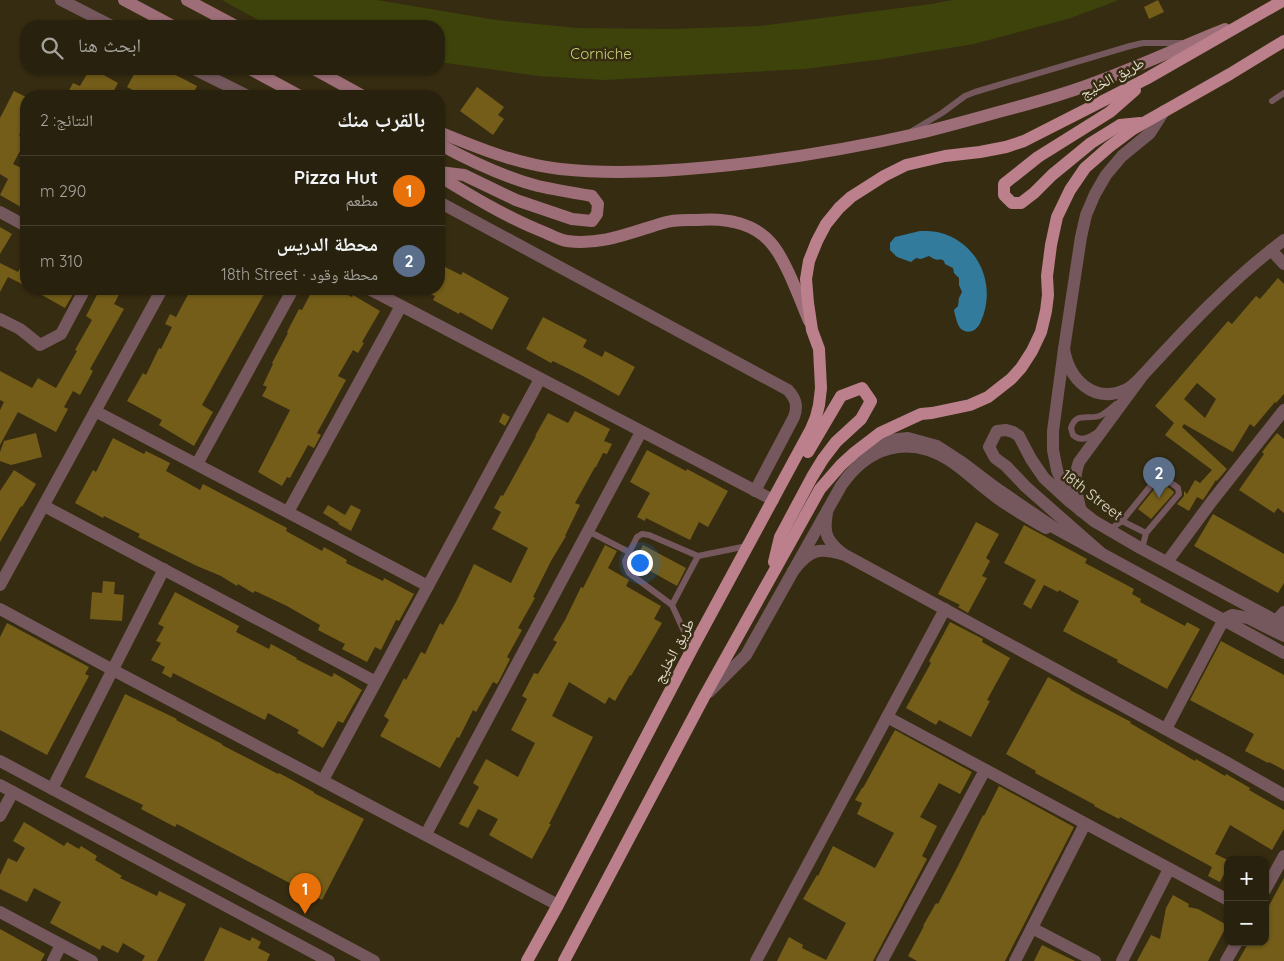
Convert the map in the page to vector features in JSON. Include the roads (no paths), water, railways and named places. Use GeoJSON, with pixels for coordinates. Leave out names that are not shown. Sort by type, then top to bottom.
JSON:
{"type":"FeatureCollection","features":[{"type":"Feature","properties":{"kind":"main road"},"geometry":{"type":"LineString","coordinates":[[124,0],[162,20]]}},
{"type":"Feature","properties":{"kind":"main road"},"geometry":{"type":"LineString","coordinates":[[187,0],[225,20]]}},
{"type":"Feature","properties":{"kind":"main road","name":"طريق الخليج"},"geometry":{"type":"LineString","coordinates":[[527,961],[816,417],[821,388],[819,348],[812,330],[806,279],[817,241],[826,224],[851,197],[884,176],[906,165],[945,156],[1006,147],[1024,141],[1146,79],[1284,0]]}},
{"type":"Feature","properties":{"kind":"main road"},"geometry":{"type":"LineString","coordinates":[[445,134],[511,159],[559,169],[613,172],[676,170],[781,160],[902,137],[1072,91],[1253,18]]}},
{"type":"Feature","properties":{"kind":"main road"},"geometry":{"type":"LineString","coordinates":[[564,961],[704,697],[820,489],[840,465],[880,433],[921,414],[970,405],[988,397],[1011,379],[1022,368],[1040,332],[1046,311],[1050,245],[1057,217],[1070,190],[1084,168],[1133,129],[1284,41]]}},
{"type":"Feature","properties":{"kind":"main road"},"geometry":{"type":"LineString","coordinates":[[261,75],[289,90]]}},
{"type":"Feature","properties":{"kind":"main road"},"geometry":{"type":"LineString","coordinates":[[325,75],[352,90]]}},
{"type":"Feature","properties":{"kind":"main road"},"geometry":{"type":"LineString","coordinates":[[1143,123],[1120,125],[1090,143],[1021,203],[1012,202],[1004,195],[1004,184],[1013,175],[1038,156],[1110,112],[1146,79]]}},
{"type":"Feature","properties":{"kind":"main road"},"geometry":{"type":"LineString","coordinates":[[445,147],[472,161],[516,179],[538,186],[592,196],[598,204],[597,214],[592,221],[572,219],[516,200],[464,175],[445,173]]}},
{"type":"Feature","properties":{"kind":"main road"},"geometry":{"type":"LineString","coordinates":[[445,179],[527,226],[566,241],[594,242],[620,237],[666,222],[713,218],[743,225],[758,232],[771,243],[788,271],[812,330]]}},
{"type":"Feature","properties":{"kind":"main road"},"geometry":{"type":"LineString","coordinates":[[769,581],[780,537],[812,477],[836,442],[861,419],[871,401],[862,388],[841,396],[800,466],[773,500]]}},
{"type":"Feature","properties":{"kind":"street"},"geometry":{"type":"LineString","coordinates":[[61,0],[100,20]]}},
{"type":"Feature","properties":{"kind":"street"},"geometry":{"type":"LineString","coordinates":[[206,75],[236,90]]}},
{"type":"Feature","properties":{"kind":"street"},"geometry":{"type":"LineString","coordinates":[[1069,502],[1057,470],[1053,450],[1053,431],[1081,237],[1086,215],[1106,175],[1122,156],[1150,133],[1164,111]]}},
{"type":"Feature","properties":{"kind":"street"},"geometry":{"type":"LineString","coordinates":[[445,205],[788,390],[796,402],[794,417],[755,491]]}},
{"type":"Feature","properties":{"kind":"street"},"geometry":{"type":"LineString","coordinates":[[0,212],[20,223]]}},
{"type":"Feature","properties":{"kind":"street"},"geometry":{"type":"LineString","coordinates":[[1064,349],[1066,360],[1073,375],[1086,387],[1104,394],[1127,390],[1218,297],[1284,240]]}},
{"type":"Feature","properties":{"kind":"street"},"geometry":{"type":"LineString","coordinates":[[1271,250],[1284,264]]}},
{"type":"Feature","properties":{"kind":"street"},"geometry":{"type":"LineString","coordinates":[[0,319],[20,329],[40,346],[61,334],[82,295]]}},
{"type":"Feature","properties":{"kind":"street"},"geometry":{"type":"LineString","coordinates":[[0,585],[159,295]]}},
{"type":"Feature","properties":{"kind":"street"},"geometry":{"type":"LineString","coordinates":[[197,464],[290,295]]}},
{"type":"Feature","properties":{"kind":"street"},"geometry":{"type":"LineString","coordinates":[[380,295],[773,500]]}},
{"type":"Feature","properties":{"kind":"street"},"geometry":{"type":"LineString","coordinates":[[288,512],[401,306]]}},
{"type":"Feature","properties":{"kind":"street"},"geometry":{"type":"LineString","coordinates":[[1081,511],[1075,484],[1075,473],[1079,462],[1143,375]]}},
{"type":"Feature","properties":{"kind":"street"},"geometry":{"type":"LineString","coordinates":[[323,780],[540,378]]}},
{"type":"Feature","properties":{"kind":"street"},"geometry":{"type":"LineString","coordinates":[[1166,562],[1284,410]]}},
{"type":"Feature","properties":{"kind":"street"},"geometry":{"type":"LineString","coordinates":[[96,411],[428,586]]}},
{"type":"Feature","properties":{"kind":"street","name":"18th Street"},"geometry":{"type":"LineString","coordinates":[[1101,553],[995,458],[988,446],[997,432],[1006,430],[1019,436],[1044,478],[1069,502],[1094,521],[1166,562],[1282,619]]}},
{"type":"Feature","properties":{"kind":"street"},"geometry":{"type":"LineString","coordinates":[[426,834],[641,432]]}},
{"type":"Feature","properties":{"kind":"street"},"geometry":{"type":"LineString","coordinates":[[840,465],[889,440],[908,438],[937,446],[1053,527],[1284,653]]}},
{"type":"Feature","properties":{"kind":"street"},"geometry":{"type":"LineString","coordinates":[[704,697],[746,655],[849,474],[858,464],[881,451],[903,446],[915,447],[950,460],[1008,506],[1063,538],[1101,553]]}},
{"type":"Feature","properties":{"kind":"street"},"geometry":{"type":"LineString","coordinates":[[44,506],[376,682]]}},
{"type":"Feature","properties":{"kind":"street"},"geometry":{"type":"LineString","coordinates":[[828,509],[826,526],[828,538],[831,545],[844,556]]}},
{"type":"Feature","properties":{"kind":"street"},"geometry":{"type":"LineString","coordinates":[[793,570],[807,555],[814,552],[831,551],[844,556],[1166,729],[1284,795]]}},
{"type":"Feature","properties":{"kind":"street"},"geometry":{"type":"LineString","coordinates":[[52,789],[164,569]]}},
{"type":"Feature","properties":{"kind":"street"},"geometry":{"type":"LineString","coordinates":[[0,609],[558,905]]}},
{"type":"Feature","properties":{"kind":"street"},"geometry":{"type":"LineString","coordinates":[[756,961],[945,609]]}},
{"type":"Feature","properties":{"kind":"street"},"geometry":{"type":"LineString","coordinates":[[1166,729],[1224,619],[1232,615],[1248,618],[1284,636]]}},
{"type":"Feature","properties":{"kind":"street"},"geometry":{"type":"LineString","coordinates":[[887,717],[1224,898]]}},
{"type":"Feature","properties":{"kind":"street"},"geometry":{"type":"LineString","coordinates":[[0,762],[374,961]]}},
{"type":"Feature","properties":{"kind":"street"},"geometry":{"type":"LineString","coordinates":[[0,770],[52,789]]}},
{"type":"Feature","properties":{"kind":"street"},"geometry":{"type":"LineString","coordinates":[[882,961],[985,770]]}},
{"type":"Feature","properties":{"kind":"street"},"geometry":{"type":"LineString","coordinates":[[0,785],[329,961]]}},
{"type":"Feature","properties":{"kind":"street"},"geometry":{"type":"LineString","coordinates":[[0,816],[13,792]]}},
{"type":"Feature","properties":{"kind":"street"},"geometry":{"type":"LineString","coordinates":[[1015,961],[1085,824]]}},
{"type":"Feature","properties":{"kind":"street"},"geometry":{"type":"LineString","coordinates":[[1269,883],[1284,856]]}},
{"type":"Feature","properties":{"kind":"street"},"geometry":{"type":"LineString","coordinates":[[1122,961],[1169,869]]}},
{"type":"Feature","properties":{"kind":"street"},"geometry":{"type":"LineString","coordinates":[[0,912],[92,961]]}},
{"type":"Feature","properties":{"kind":"street"},"geometry":{"type":"LineString","coordinates":[[1032,928],[1095,961]]}},
{"type":"Feature","properties":{"kind":"street"},"geometry":{"type":"LineString","coordinates":[[53,961],[61,945]]}},
{"type":"Feature","properties":{"kind":"street"},"geometry":{"type":"LineString","coordinates":[[1226,961],[1234,946]]}},
{"type":"Feature","properties":{"kind":"lane"},"geometry":{"type":"LineString","coordinates":[[902,137],[942,114],[965,96],[975,92],[1143,43],[1190,43]]}},
{"type":"Feature","properties":{"kind":"lane"},"geometry":{"type":"LineString","coordinates":[[1272,101],[1284,93]]}},
{"type":"Feature","properties":{"kind":"lane"},"geometry":{"type":"LineString","coordinates":[[1106,426],[1094,435],[1084,439],[1076,438],[1071,428],[1077,418],[1097,417],[1103,414],[1116,404],[1127,390]]}},
{"type":"Feature","properties":{"kind":"lane"},"geometry":{"type":"LineString","coordinates":[[1109,530],[1122,521],[1157,478],[1162,476],[1180,491],[1146,534],[1142,549]]}},
{"type":"Feature","properties":{"kind":"lane"},"geometry":{"type":"LineString","coordinates":[[1122,521],[1146,534]]}},
{"type":"Feature","properties":{"kind":"lane"},"geometry":{"type":"LineString","coordinates":[[588,531],[629,552]]}},
{"type":"Feature","properties":{"kind":"lane"},"geometry":{"type":"LineString","coordinates":[[692,650],[672,605],[629,573],[625,561],[637,537],[642,534],[649,535],[698,556],[748,546]]}},
{"type":"Feature","properties":{"kind":"lane"},"geometry":{"type":"LineString","coordinates":[[672,605],[698,556]]}},
{"type":"Feature","properties":{"kind":"water"},"geometry":{"type":"Polygon","coordinates":[[[920,231],[937,232],[947,235],[969,249],[977,259],[986,283],[987,295],[981,321],[978,327],[972,331],[966,332],[960,328],[956,319],[954,310],[958,306],[962,292],[959,278],[954,273],[953,268],[942,260],[929,256],[921,259],[916,258],[911,262],[897,257],[890,250],[890,243],[895,237],[920,231]]]}},
{"type":"Feature","properties":{"kind":"place","name":"محطة الدريس"},"geometry":{"type":"Point","coordinates":[1159,498]}},
{"type":"Feature","properties":{"kind":"place","name":"Pizza Hut"},"geometry":{"type":"Point","coordinates":[305,914]}},
{"type":"Feature","properties":{"kind":"park label","name":"Corniche"},"geometry":{"type":"Point","coordinates":[601,54]}}]}
